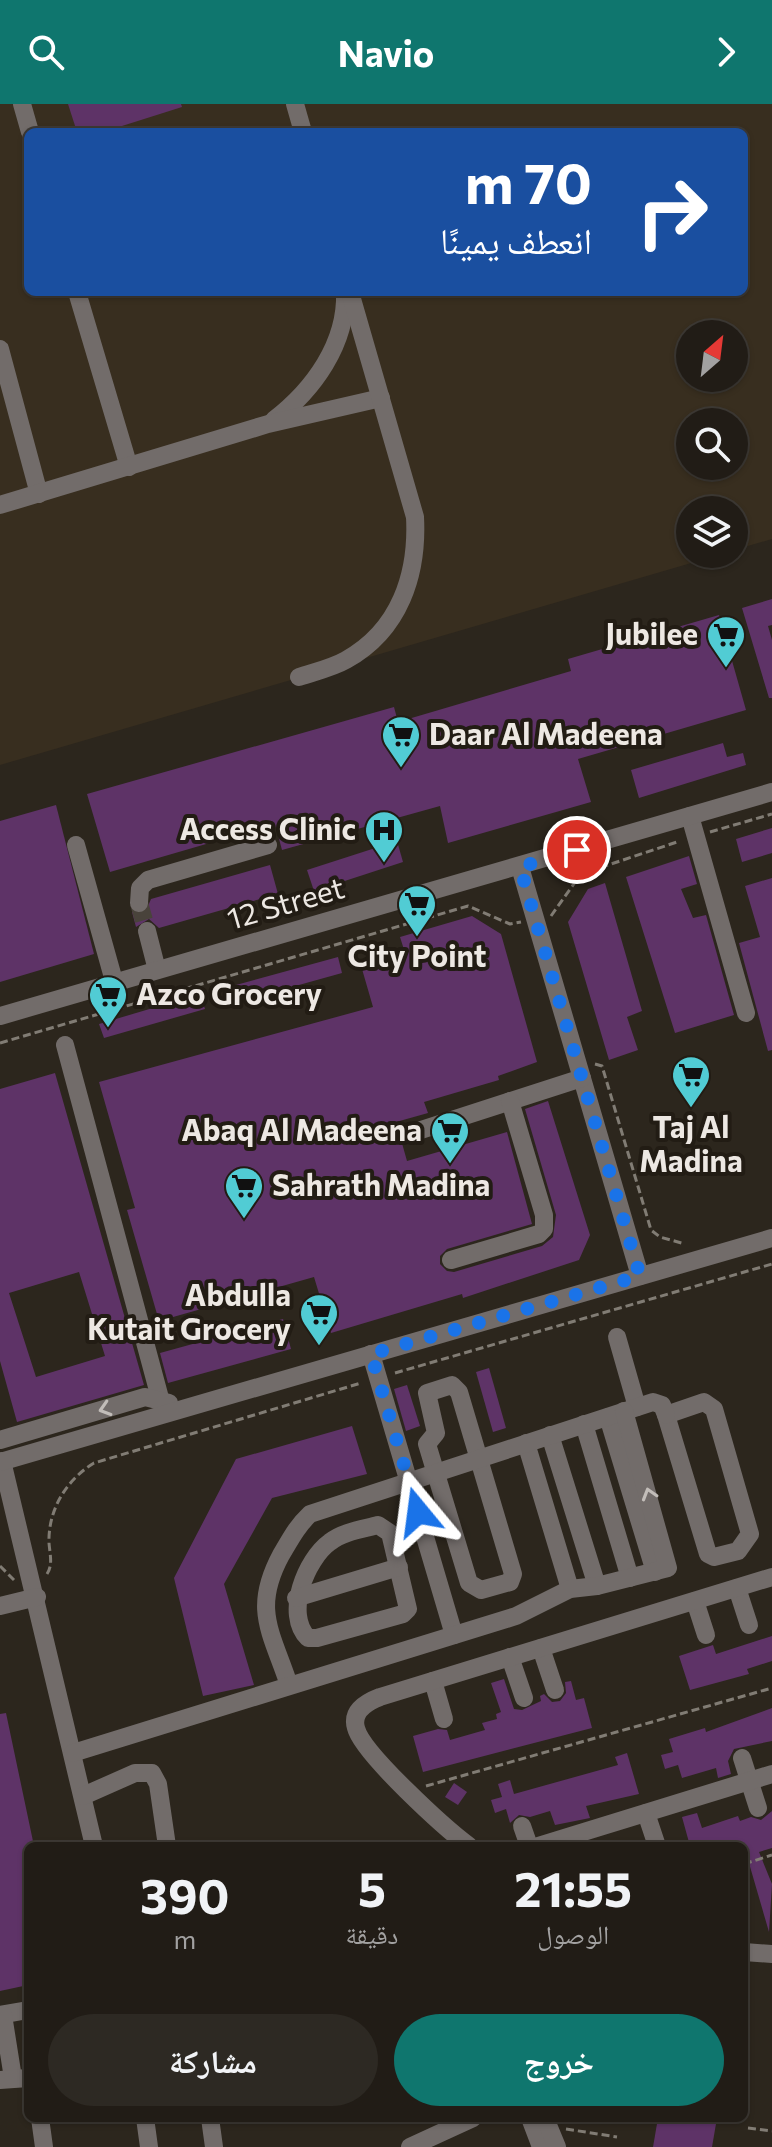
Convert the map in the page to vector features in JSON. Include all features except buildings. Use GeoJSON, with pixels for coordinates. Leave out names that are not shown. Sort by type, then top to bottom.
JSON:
{"type":"FeatureCollection","features":[{"type":"Feature","properties":{"kind":"street"},"geometry":{"type":"LineString","coordinates":[[22,104],[29,128]]}},
{"type":"Feature","properties":{"kind":"street"},"geometry":{"type":"LineString","coordinates":[[295,104],[302,128]]}},
{"type":"Feature","properties":{"kind":"street"},"geometry":{"type":"LineString","coordinates":[[78,296],[129,467]]}},
{"type":"Feature","properties":{"kind":"street"},"geometry":{"type":"LineString","coordinates":[[268,424],[302,395],[328,359],[339,332],[347,296]]}},
{"type":"Feature","properties":{"kind":"street"},"geometry":{"type":"LineString","coordinates":[[299,677],[345,661],[368,645],[403,600],[412,573],[416,545],[415,517],[349,296]]}},
{"type":"Feature","properties":{"kind":"street"},"geometry":{"type":"LineString","coordinates":[[0,349],[39,494]]}},
{"type":"Feature","properties":{"kind":"street"},"geometry":{"type":"LineString","coordinates":[[0,505],[268,424],[381,398]]}},
{"type":"Feature","properties":{"kind":"street","name":"12 Street"},"geometry":{"type":"LineString","coordinates":[[0,1016],[772,792]]}},
{"type":"Feature","properties":{"kind":"street"},"geometry":{"type":"LineString","coordinates":[[690,816],[746,1013]]}},
{"type":"Feature","properties":{"kind":"street"},"geometry":{"type":"LineString","coordinates":[[76,845],[114,981]]}},
{"type":"Feature","properties":{"kind":"street"},"geometry":{"type":"LineString","coordinates":[[139,903],[140,888],[148,880],[268,845]]}},
{"type":"Feature","properties":{"kind":"street"},"geometry":{"type":"LineString","coordinates":[[520,867],[640,1276]]}},
{"type":"Feature","properties":{"kind":"street"},"geometry":{"type":"LineString","coordinates":[[147,931],[157,970]]}},
{"type":"Feature","properties":{"kind":"street"},"geometry":{"type":"LineString","coordinates":[[65,1045],[160,1398]]}},
{"type":"Feature","properties":{"kind":"street"},"geometry":{"type":"LineString","coordinates":[[421,1130],[510,1101],[581,1072]]}},
{"type":"Feature","properties":{"kind":"street"},"geometry":{"type":"LineString","coordinates":[[451,1260],[539,1234],[544,1229],[544,1215],[510,1101]]}},
{"type":"Feature","properties":{"kind":"street"},"geometry":{"type":"LineString","coordinates":[[93,1842],[35,1589],[1,1461],[772,1238]]}},
{"type":"Feature","properties":{"kind":"street"},"geometry":{"type":"LineString","coordinates":[[73,1753],[526,1612],[570,1589],[597,1586],[662,1570],[623,1412],[617,1337]]}},
{"type":"Feature","properties":{"kind":"street"},"geometry":{"type":"LineString","coordinates":[[371,1354],[454,1635]]}},
{"type":"Feature","properties":{"kind":"street"},"geometry":{"type":"LineString","coordinates":[[449,1385],[458,1389],[513,1574],[510,1582],[481,1590],[469,1583],[436,1473],[427,1444],[436,1433],[426,1399],[429,1391],[449,1385]]}},
{"type":"Feature","properties":{"kind":"street"},"geometry":{"type":"LineString","coordinates":[[0,1440],[145,1397],[160,1398],[177,1410]]}},
{"type":"Feature","properties":{"kind":"street"},"geometry":{"type":"LineString","coordinates":[[289,1685],[265,1614],[266,1584],[301,1522],[332,1505],[623,1412],[660,1402],[708,1554],[714,1557],[738,1551],[748,1541],[750,1527],[714,1409],[704,1402],[666,1415]]}},
{"type":"Feature","properties":{"kind":"street"},"geometry":{"type":"LineString","coordinates":[[584,1424],[630,1578]]}},
{"type":"Feature","properties":{"kind":"street"},"geometry":{"type":"LineString","coordinates":[[550,1435],[597,1586]]}},
{"type":"Feature","properties":{"kind":"street"},"geometry":{"type":"LineString","coordinates":[[526,1443],[570,1589]]}},
{"type":"Feature","properties":{"kind":"street"},"geometry":{"type":"LineString","coordinates":[[332,1505],[340,1537]]}},
{"type":"Feature","properties":{"kind":"street"},"geometry":{"type":"LineString","coordinates":[[383,1526],[390,1533],[410,1606],[403,1614],[313,1639],[302,1631],[296,1598],[320,1552],[340,1537],[383,1526]]}},
{"type":"Feature","properties":{"kind":"street"},"geometry":{"type":"LineString","coordinates":[[296,1598],[399,1567]]}},
{"type":"Feature","properties":{"kind":"street"},"geometry":{"type":"LineString","coordinates":[[464,1842],[407,1791],[358,1733],[356,1716],[370,1701],[772,1577]]}},
{"type":"Feature","properties":{"kind":"street"},"geometry":{"type":"LineString","coordinates":[[737,1588],[749,1625]]}},
{"type":"Feature","properties":{"kind":"street"},"geometry":{"type":"LineString","coordinates":[[0,1606],[35,1589]]}},
{"type":"Feature","properties":{"kind":"street"},"geometry":{"type":"LineString","coordinates":[[695,1601],[706,1635]]}},
{"type":"Feature","properties":{"kind":"street"},"geometry":{"type":"LineString","coordinates":[[541,1648],[555,1690]]}},
{"type":"Feature","properties":{"kind":"street"},"geometry":{"type":"LineString","coordinates":[[510,1657],[524,1698]]}},
{"type":"Feature","properties":{"kind":"street"},"geometry":{"type":"LineString","coordinates":[[433,1681],[444,1719]]}},
{"type":"Feature","properties":{"kind":"street"},"geometry":{"type":"LineString","coordinates":[[742,1758],[758,1808]]}},
{"type":"Feature","properties":{"kind":"street"},"geometry":{"type":"LineString","coordinates":[[83,1796],[135,1773],[152,1773],[158,1784],[166,1842]]}},
{"type":"Feature","properties":{"kind":"street"},"geometry":{"type":"LineString","coordinates":[[551,1842],[772,1774]]}},
{"type":"Feature","properties":{"kind":"street"},"geometry":{"type":"LineString","coordinates":[[646,1813],[656,1842]]}},
{"type":"Feature","properties":{"kind":"street"},"geometry":{"type":"LineString","coordinates":[[522,1826],[528,1842]]}},
{"type":"Feature","properties":{"kind":"street"},"geometry":{"type":"LineString","coordinates":[[748,1952],[772,1954]]}},
{"type":"Feature","properties":{"kind":"street"},"geometry":{"type":"LineString","coordinates":[[14,2079],[2,2015],[24,2011]]}},
{"type":"Feature","properties":{"kind":"street"},"geometry":{"type":"LineString","coordinates":[[41,2122],[44,2147]]}},
{"type":"Feature","properties":{"kind":"street"},"geometry":{"type":"LineString","coordinates":[[146,2122],[149,2147]]}},
{"type":"Feature","properties":{"kind":"street"},"geometry":{"type":"LineString","coordinates":[[211,2122],[214,2147]]}},
{"type":"Feature","properties":{"kind":"street"},"geometry":{"type":"LineString","coordinates":[[410,2147],[464,2122]]}},
{"type":"Feature","properties":{"kind":"street"},"geometry":{"type":"LineString","coordinates":[[534,2122],[549,2136]]}},
{"type":"Feature","properties":{"kind":"path"},"geometry":{"type":"LineString","coordinates":[[0,1043],[468,906],[510,924],[551,917],[581,874],[772,814]]}},
{"type":"Feature","properties":{"kind":"path"},"geometry":{"type":"LineString","coordinates":[[60,1025],[65,1045]]}},
{"type":"Feature","properties":{"kind":"path"},"geometry":{"type":"LineString","coordinates":[[581,1072],[602,1066],[651,1230],[660,1237],[686,1245],[699,1285]]}},
{"type":"Feature","properties":{"kind":"path"},"geometry":{"type":"LineString","coordinates":[[0,1566],[19,1583],[35,1589],[50,1572],[49,1540],[56,1505],[65,1488],[94,1463],[772,1264]]}},
{"type":"Feature","properties":{"kind":"path"},"geometry":{"type":"LineString","coordinates":[[407,1791],[772,1688]]}},
{"type":"Feature","properties":{"kind":"path"},"geometry":{"type":"LineString","coordinates":[[748,1863],[772,1855]]}},
{"type":"Feature","properties":{"kind":"path"},"geometry":{"type":"LineString","coordinates":[[748,2128],[772,2131]]}},
{"type":"Feature","properties":{"kind":"path"},"geometry":{"type":"LineString","coordinates":[[549,2136],[578,2129],[617,2137]]}},
{"type":"Feature","properties":{"kind":"shaded area"},"geometry":{"type":"Polygon","coordinates":[[[0,104],[772,104],[772,539],[748,546],[748,496],[676,496],[676,567],[0,765],[0,104]]]}},
{"type":"Feature","properties":{"kind":"tunnel"},"geometry":{"type":"LineString","coordinates":[[139,903],[147,931]]}},
{"type":"Feature","properties":{"kind":"place","name":"Jubilee"},"geometry":{"type":"Point","coordinates":[726,669]}},
{"type":"Feature","properties":{"kind":"place","name":"Daar Al Madeena"},"geometry":{"type":"Point","coordinates":[401,769]}},
{"type":"Feature","properties":{"kind":"place","name":"Access Clinic"},"geometry":{"type":"Point","coordinates":[384,864]}},
{"type":"Feature","properties":{"kind":"place","name":"City Point"},"geometry":{"type":"Point","coordinates":[417,938]}},
{"type":"Feature","properties":{"kind":"place","name":"Azco Grocery"},"geometry":{"type":"Point","coordinates":[108,1029]}},
{"type":"Feature","properties":{"kind":"place","name":"Taj Al Madina"},"geometry":{"type":"Point","coordinates":[691,1109]}},
{"type":"Feature","properties":{"kind":"place","name":"Abaq Al Madeena"},"geometry":{"type":"Point","coordinates":[450,1165]}},
{"type":"Feature","properties":{"kind":"place","name":"Sahrath Madina"},"geometry":{"type":"Point","coordinates":[244,1220]}},
{"type":"Feature","properties":{"kind":"place","name":"Abdulla Kutait Grocery"},"geometry":{"type":"Point","coordinates":[319,1347]}},
{"type":"Feature","properties":{"kind":"route"},"geometry":{"type":"LineString","coordinates":[[418,1512],[371,1354],[640,1276],[520,867],[577,850]]}}]}
